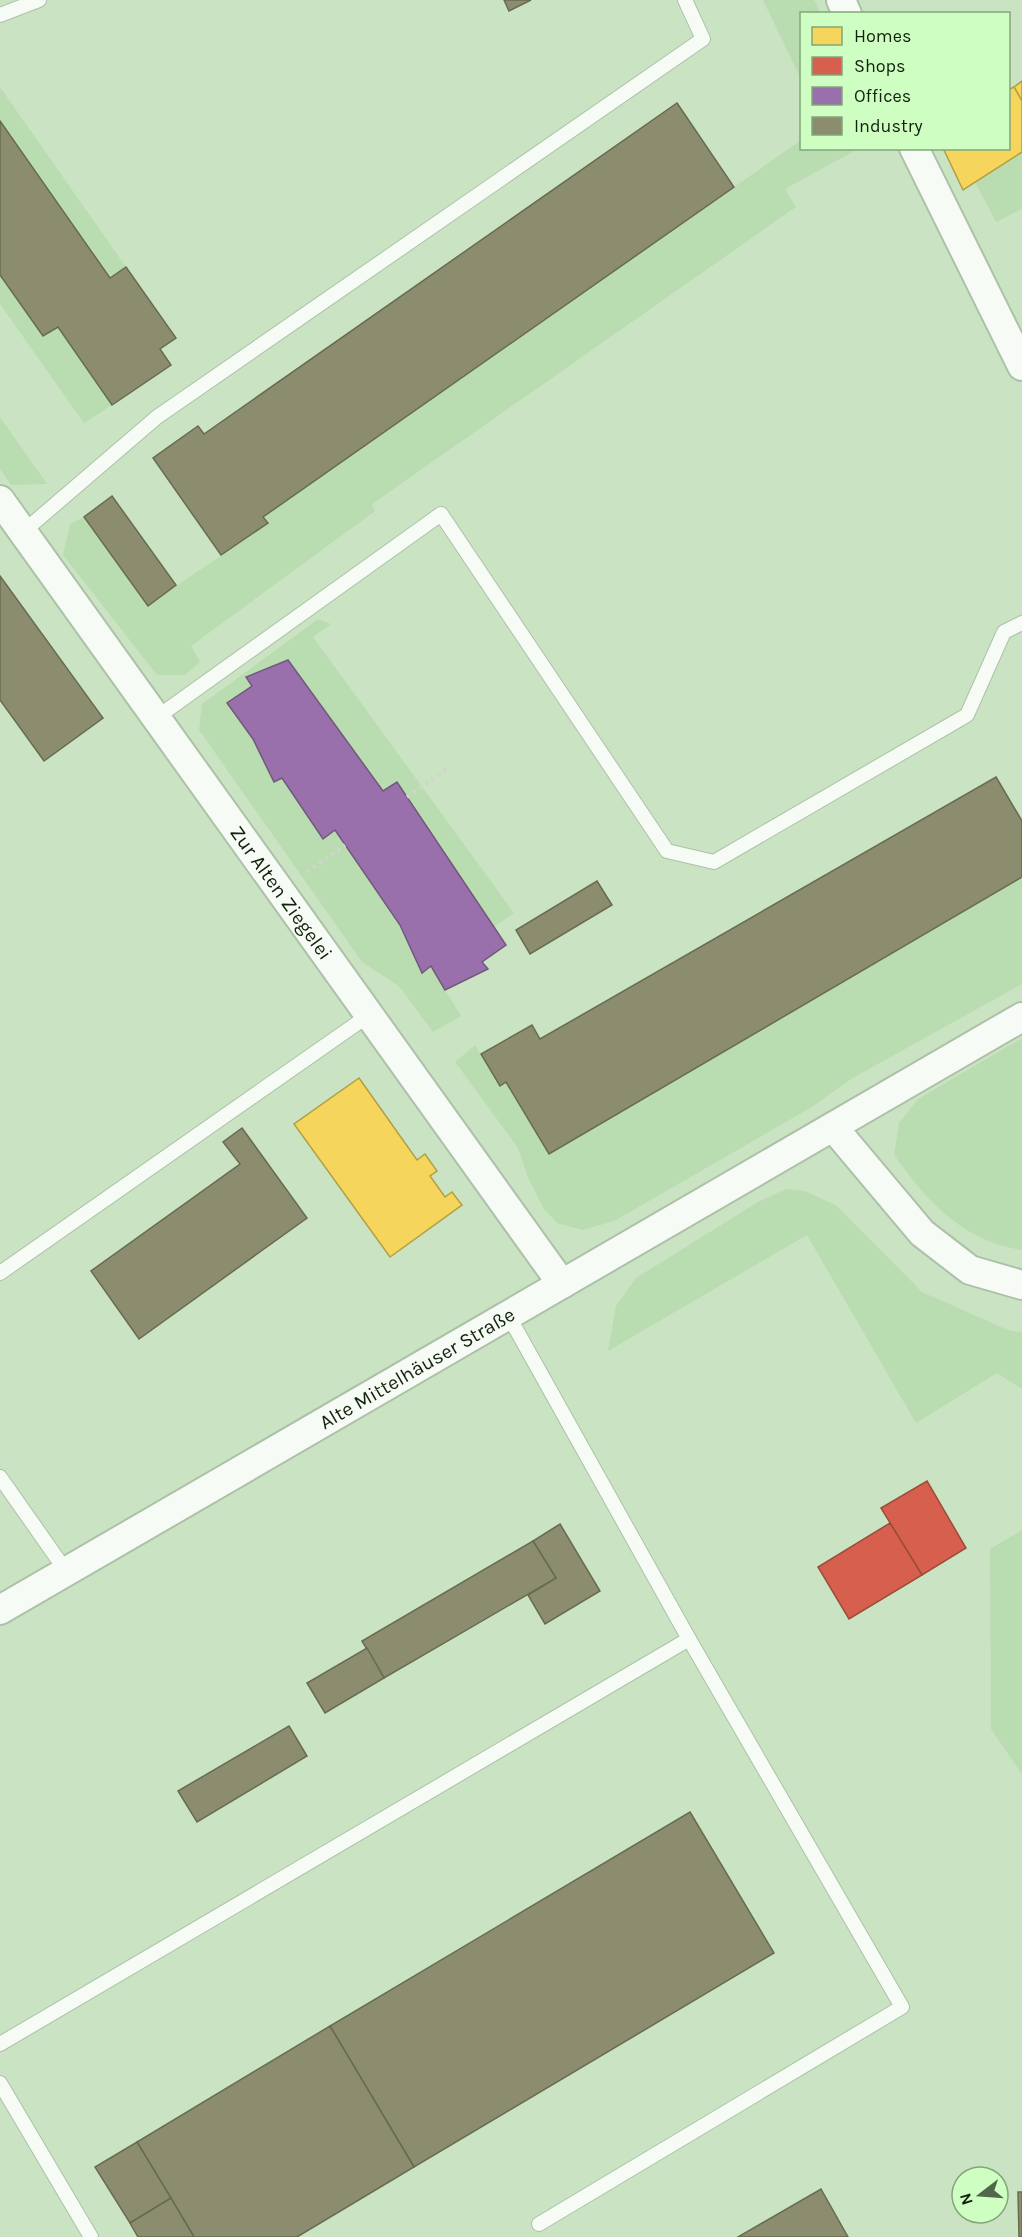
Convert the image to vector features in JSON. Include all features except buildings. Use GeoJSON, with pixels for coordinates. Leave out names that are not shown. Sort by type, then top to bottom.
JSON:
{"type":"FeatureCollection","features":[{"type":"Feature","properties":{"kind":"street"},"geometry":{"type":"LineString","coordinates":[[915,150],[1022,366]]}},
{"type":"Feature","properties":{"kind":"street","name":"Zur Alten Ziegelei"},"geometry":{"type":"LineString","coordinates":[[0,500],[562,1284]]}},
{"type":"Feature","properties":{"kind":"street","name":"Alte Mittelhäuser Straße"},"geometry":{"type":"LineString","coordinates":[[0,1610],[1022,1017]]}},
{"type":"Feature","properties":{"kind":"street"},"geometry":{"type":"LineString","coordinates":[[833,1127],[922,1233],[970,1270],[1022,1285]]}},
{"type":"Feature","properties":{"kind":"lane"},"geometry":{"type":"LineString","coordinates":[[0,15],[39,0]]}},
{"type":"Feature","properties":{"kind":"lane"},"geometry":{"type":"LineString","coordinates":[[23,532],[157,417],[704,39],[685,0]]}},
{"type":"Feature","properties":{"kind":"lane"},"geometry":{"type":"LineString","coordinates":[[156,718],[441,514],[667,851],[714,862],[967,716],[1004,632],[1022,623]]}},
{"type":"Feature","properties":{"kind":"lane"},"geometry":{"type":"LineString","coordinates":[[0,1273],[369,1015]]}},
{"type":"Feature","properties":{"kind":"lane"},"geometry":{"type":"LineString","coordinates":[[508,1315],[689,1639],[902,2007],[539,2224]]}},
{"type":"Feature","properties":{"kind":"lane"},"geometry":{"type":"LineString","coordinates":[[0,1477],[66,1571]]}},
{"type":"Feature","properties":{"kind":"lane"},"geometry":{"type":"LineString","coordinates":[[0,2044],[689,1639]]}},
{"type":"Feature","properties":{"kind":"lane"},"geometry":{"type":"LineString","coordinates":[[0,2083],[91,2237]]}},
{"type":"Feature","properties":{"kind":"path"},"geometry":{"type":"LineString","coordinates":[[407,797],[449,768]]}},
{"type":"Feature","properties":{"kind":"path"},"geometry":{"type":"LineString","coordinates":[[302,876],[345,845]]}},
{"type":"Feature","properties":{"kind":"green space"},"geometry":{"type":"Polygon","coordinates":[[[763,0],[814,0],[820,12],[800,12],[800,77],[763,0]]]}},
{"type":"Feature","properties":{"kind":"green space"},"geometry":{"type":"Polygon","coordinates":[[[0,87],[126,267],[110,278],[0,121],[0,87]]]}},
{"type":"Feature","properties":{"kind":"green space"},"geometry":{"type":"Polygon","coordinates":[[[800,141],[800,150],[856,150],[785,189],[796,207],[372,504],[375,511],[191,646],[200,662],[185,675],[157,675],[63,555],[70,524],[84,517],[148,605],[268,524],[263,517],[800,141]]]}},
{"type":"Feature","properties":{"kind":"green space"},"geometry":{"type":"Polygon","coordinates":[[[1022,152],[1022,209],[996,222],[975,182],[1022,152]]]}},
{"type":"Feature","properties":{"kind":"green space"},"geometry":{"type":"Polygon","coordinates":[[[0,275],[43,336],[58,327],[112,405],[84,423],[0,304],[0,275]]]}},
{"type":"Feature","properties":{"kind":"green space"},"geometry":{"type":"Polygon","coordinates":[[[0,417],[47,484],[11,485],[0,469],[0,417]]]}},
{"type":"Feature","properties":{"kind":"green space"},"geometry":{"type":"Polygon","coordinates":[[[318,619],[331,624],[313,637],[514,913],[494,927],[506,945],[483,962],[488,969],[445,990],[461,1016],[433,1032],[399,986],[362,962],[199,730],[202,704],[318,619]]]}},
{"type":"Feature","properties":{"kind":"green space"},"geometry":{"type":"Polygon","coordinates":[[[1022,877],[1022,984],[851,1079],[812,1107],[614,1221],[583,1230],[557,1223],[544,1209],[528,1178],[518,1148],[455,1062],[475,1045],[499,1085],[506,1082],[549,1154],[1022,877]]]}},
{"type":"Feature","properties":{"kind":"green space"},"geometry":{"type":"Polygon","coordinates":[[[1022,1038],[1022,1250],[981,1238],[948,1217],[920,1188],[894,1155],[899,1123],[918,1099],[1022,1038]]]}},
{"type":"Feature","properties":{"kind":"green space"},"geometry":{"type":"Polygon","coordinates":[[[786,1189],[805,1191],[837,1206],[922,1292],[1008,1330],[1022,1332],[1022,1389],[997,1373],[916,1423],[807,1235],[608,1351],[616,1306],[636,1278],[758,1202],[786,1189]]]}},
{"type":"Feature","properties":{"kind":"green space"},"geometry":{"type":"Polygon","coordinates":[[[1022,1530],[1022,1774],[991,1729],[990,1549],[1022,1530]]]}}]}
